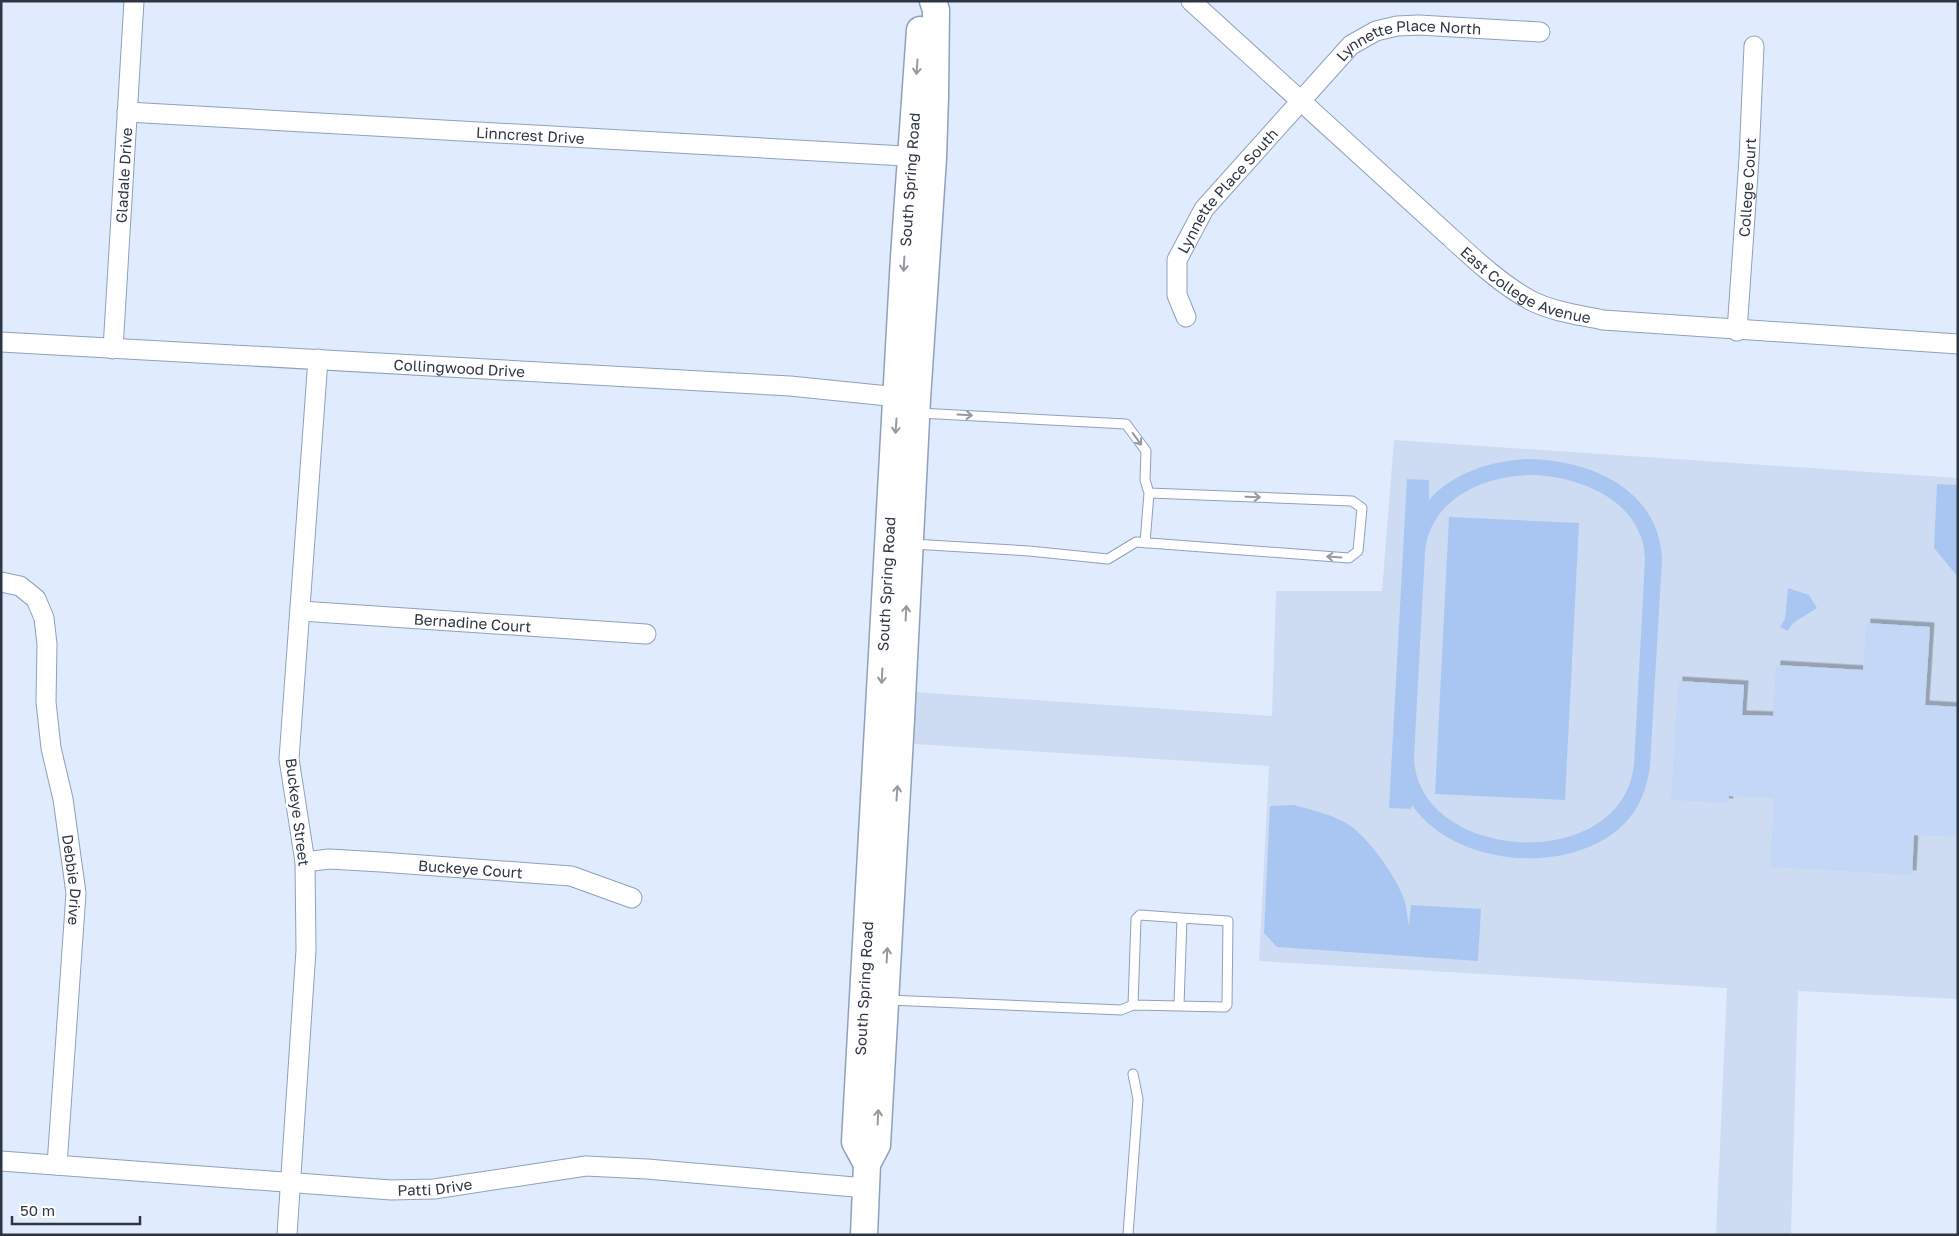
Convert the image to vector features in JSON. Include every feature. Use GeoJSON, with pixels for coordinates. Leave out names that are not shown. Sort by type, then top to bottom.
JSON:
{"type":"FeatureCollection","features":[{"type":"Feature","properties":{"kind":"main road","name":"South Spring Road"},"geometry":{"type":"LineString","coordinates":[[864,1235],[866,1176],[877,1145],[874,999],[903,539],[921,157],[921,19],[926,1]]}},
{"type":"Feature","properties":{"kind":"main road","name":"South Spring Road"},"geometry":{"type":"LineString","coordinates":[[921,157],[936,20],[936,10],[933,1]]}},
{"type":"Feature","properties":{"kind":"street","name":"Gladale Drive"},"geometry":{"type":"LineString","coordinates":[[113,349],[134,1]]}},
{"type":"Feature","properties":{"kind":"street","name":"East College Avenue"},"geometry":{"type":"LineString","coordinates":[[1191,1],[1488,270],[1532,301],[1567,313],[1604,320],[1958,344]]}},
{"type":"Feature","properties":{"kind":"street","name":"Lynnette Place North"},"geometry":{"type":"LineString","coordinates":[[1301,102],[1352,45],[1376,31],[1397,26],[1419,25],[1540,32]]}},
{"type":"Feature","properties":{"kind":"street","name":"College Court"},"geometry":{"type":"LineString","coordinates":[[1736,330],[1749,160],[1754,46]]}},
{"type":"Feature","properties":{"kind":"street","name":"Lynnette Place South"},"geometry":{"type":"LineString","coordinates":[[1186,317],[1177,296],[1176,260],[1204,209],[1301,102]]}},
{"type":"Feature","properties":{"kind":"street","name":"Linncrest Drive"},"geometry":{"type":"LineString","coordinates":[[127,112],[921,157]]}},
{"type":"Feature","properties":{"kind":"street","name":"Collingwood Drive"},"geometry":{"type":"LineString","coordinates":[[1,342],[790,386],[910,403]]}},
{"type":"Feature","properties":{"kind":"street","name":"Buckeye Street"},"geometry":{"type":"LineString","coordinates":[[287,1235],[306,950],[306,862],[289,759],[318,359]]}},
{"type":"Feature","properties":{"kind":"street","name":"Debbie Drive"},"geometry":{"type":"LineString","coordinates":[[1,582],[20,586],[36,599],[44,618],[47,644],[46,702],[50,739],[64,799],[76,893],[57,1165]]}},
{"type":"Feature","properties":{"kind":"street","name":"Bernadine Court"},"geometry":{"type":"LineString","coordinates":[[301,611],[646,634]]}},
{"type":"Feature","properties":{"kind":"street","name":"Buckeye Court"},"geometry":{"type":"LineString","coordinates":[[306,862],[329,859],[571,876],[632,898]]}},
{"type":"Feature","properties":{"kind":"street","name":"Patti Drive"},"geometry":{"type":"LineString","coordinates":[[1,1162],[391,1190],[434,1189],[586,1166],[866,1176]]}},
{"type":"Feature","properties":{"kind":"lane"},"geometry":{"type":"LineString","coordinates":[[910,403],[1126,424],[1146,451],[1145,480],[1149,493],[1145,543]]}},
{"type":"Feature","properties":{"kind":"lane"},"geometry":{"type":"LineString","coordinates":[[903,539],[1108,559],[1136,542],[1349,558],[1358,550],[1362,508],[1352,501],[1149,493]]}},
{"type":"Feature","properties":{"kind":"lane"},"geometry":{"type":"LineString","coordinates":[[874,999],[1121,1010],[1133,1005],[1221,1008],[1227,1005],[1228,921],[1140,915],[1137,917],[1133,1005]]}},
{"type":"Feature","properties":{"kind":"lane"},"geometry":{"type":"LineString","coordinates":[[1179,1006],[1182,918]]}},
{"type":"Feature","properties":{"kind":"lane"},"geometry":{"type":"LineString","coordinates":[[1128,1235],[1138,1099],[1133,1074]]}},
{"type":"Feature","properties":{"kind":"shaded area"},"geometry":{"type":"Polygon","coordinates":[[[1394,440],[1958,478],[1958,999],[1798,991],[1791,1235],[1716,1235],[1727,988],[1259,961],[1269,766],[913,744],[914,692],[1272,716],[1276,591],[1382,591],[1394,440]]]}},
{"type":"Feature","properties":{"kind":"shaded area"},"geometry":{"type":"Polygon","coordinates":[[[1512,460],[1550,460],[1595,472],[1616,482],[1634,496],[1648,513],[1658,534],[1662,559],[1650,766],[1642,797],[1630,818],[1601,841],[1574,852],[1545,858],[1514,858],[1484,852],[1455,842],[1431,826],[1412,805],[1411,809],[1389,808],[1407,479],[1429,480],[1429,500],[1449,482],[1473,470],[1512,460]],[[1533,475],[1497,479],[1463,493],[1437,517],[1429,533],[1425,552],[1414,758],[1424,793],[1448,819],[1482,835],[1521,842],[1560,839],[1595,825],[1621,801],[1634,765],[1645,559],[1642,539],[1634,522],[1622,508],[1607,496],[1590,487],[1552,477],[1533,475]]]}},
{"type":"Feature","properties":{"kind":"shaded area"},"geometry":{"type":"Polygon","coordinates":[[[1937,484],[1958,485],[1958,577],[1934,548],[1937,484]]]}},
{"type":"Feature","properties":{"kind":"shaded area"},"geometry":{"type":"Polygon","coordinates":[[[1449,517],[1579,523],[1565,800],[1435,794],[1449,517]]]}},
{"type":"Feature","properties":{"kind":"shaded area"},"geometry":{"type":"Polygon","coordinates":[[[1788,588],[1809,595],[1817,608],[1793,623],[1788,631],[1780,627],[1785,619],[1788,588]]]}},
{"type":"Feature","properties":{"kind":"shaded area"},"geometry":{"type":"Polygon","coordinates":[[[1294,805],[1339,819],[1352,827],[1367,841],[1389,870],[1400,890],[1405,902],[1409,926],[1411,905],[1481,909],[1478,961],[1277,947],[1264,933],[1270,806],[1294,805]]]}},
{"type":"Feature","properties":{"kind":"building"},"geometry":{"type":"Polygon","coordinates":[[[1866,623],[1930,627],[1925,705],[1958,707],[1958,837],[1914,835],[1912,875],[1770,867],[1774,798],[1729,796],[1729,803],[1671,800],[1678,681],[1744,685],[1742,715],[1773,716],[1776,665],[1863,670],[1866,623]]]}}]}
